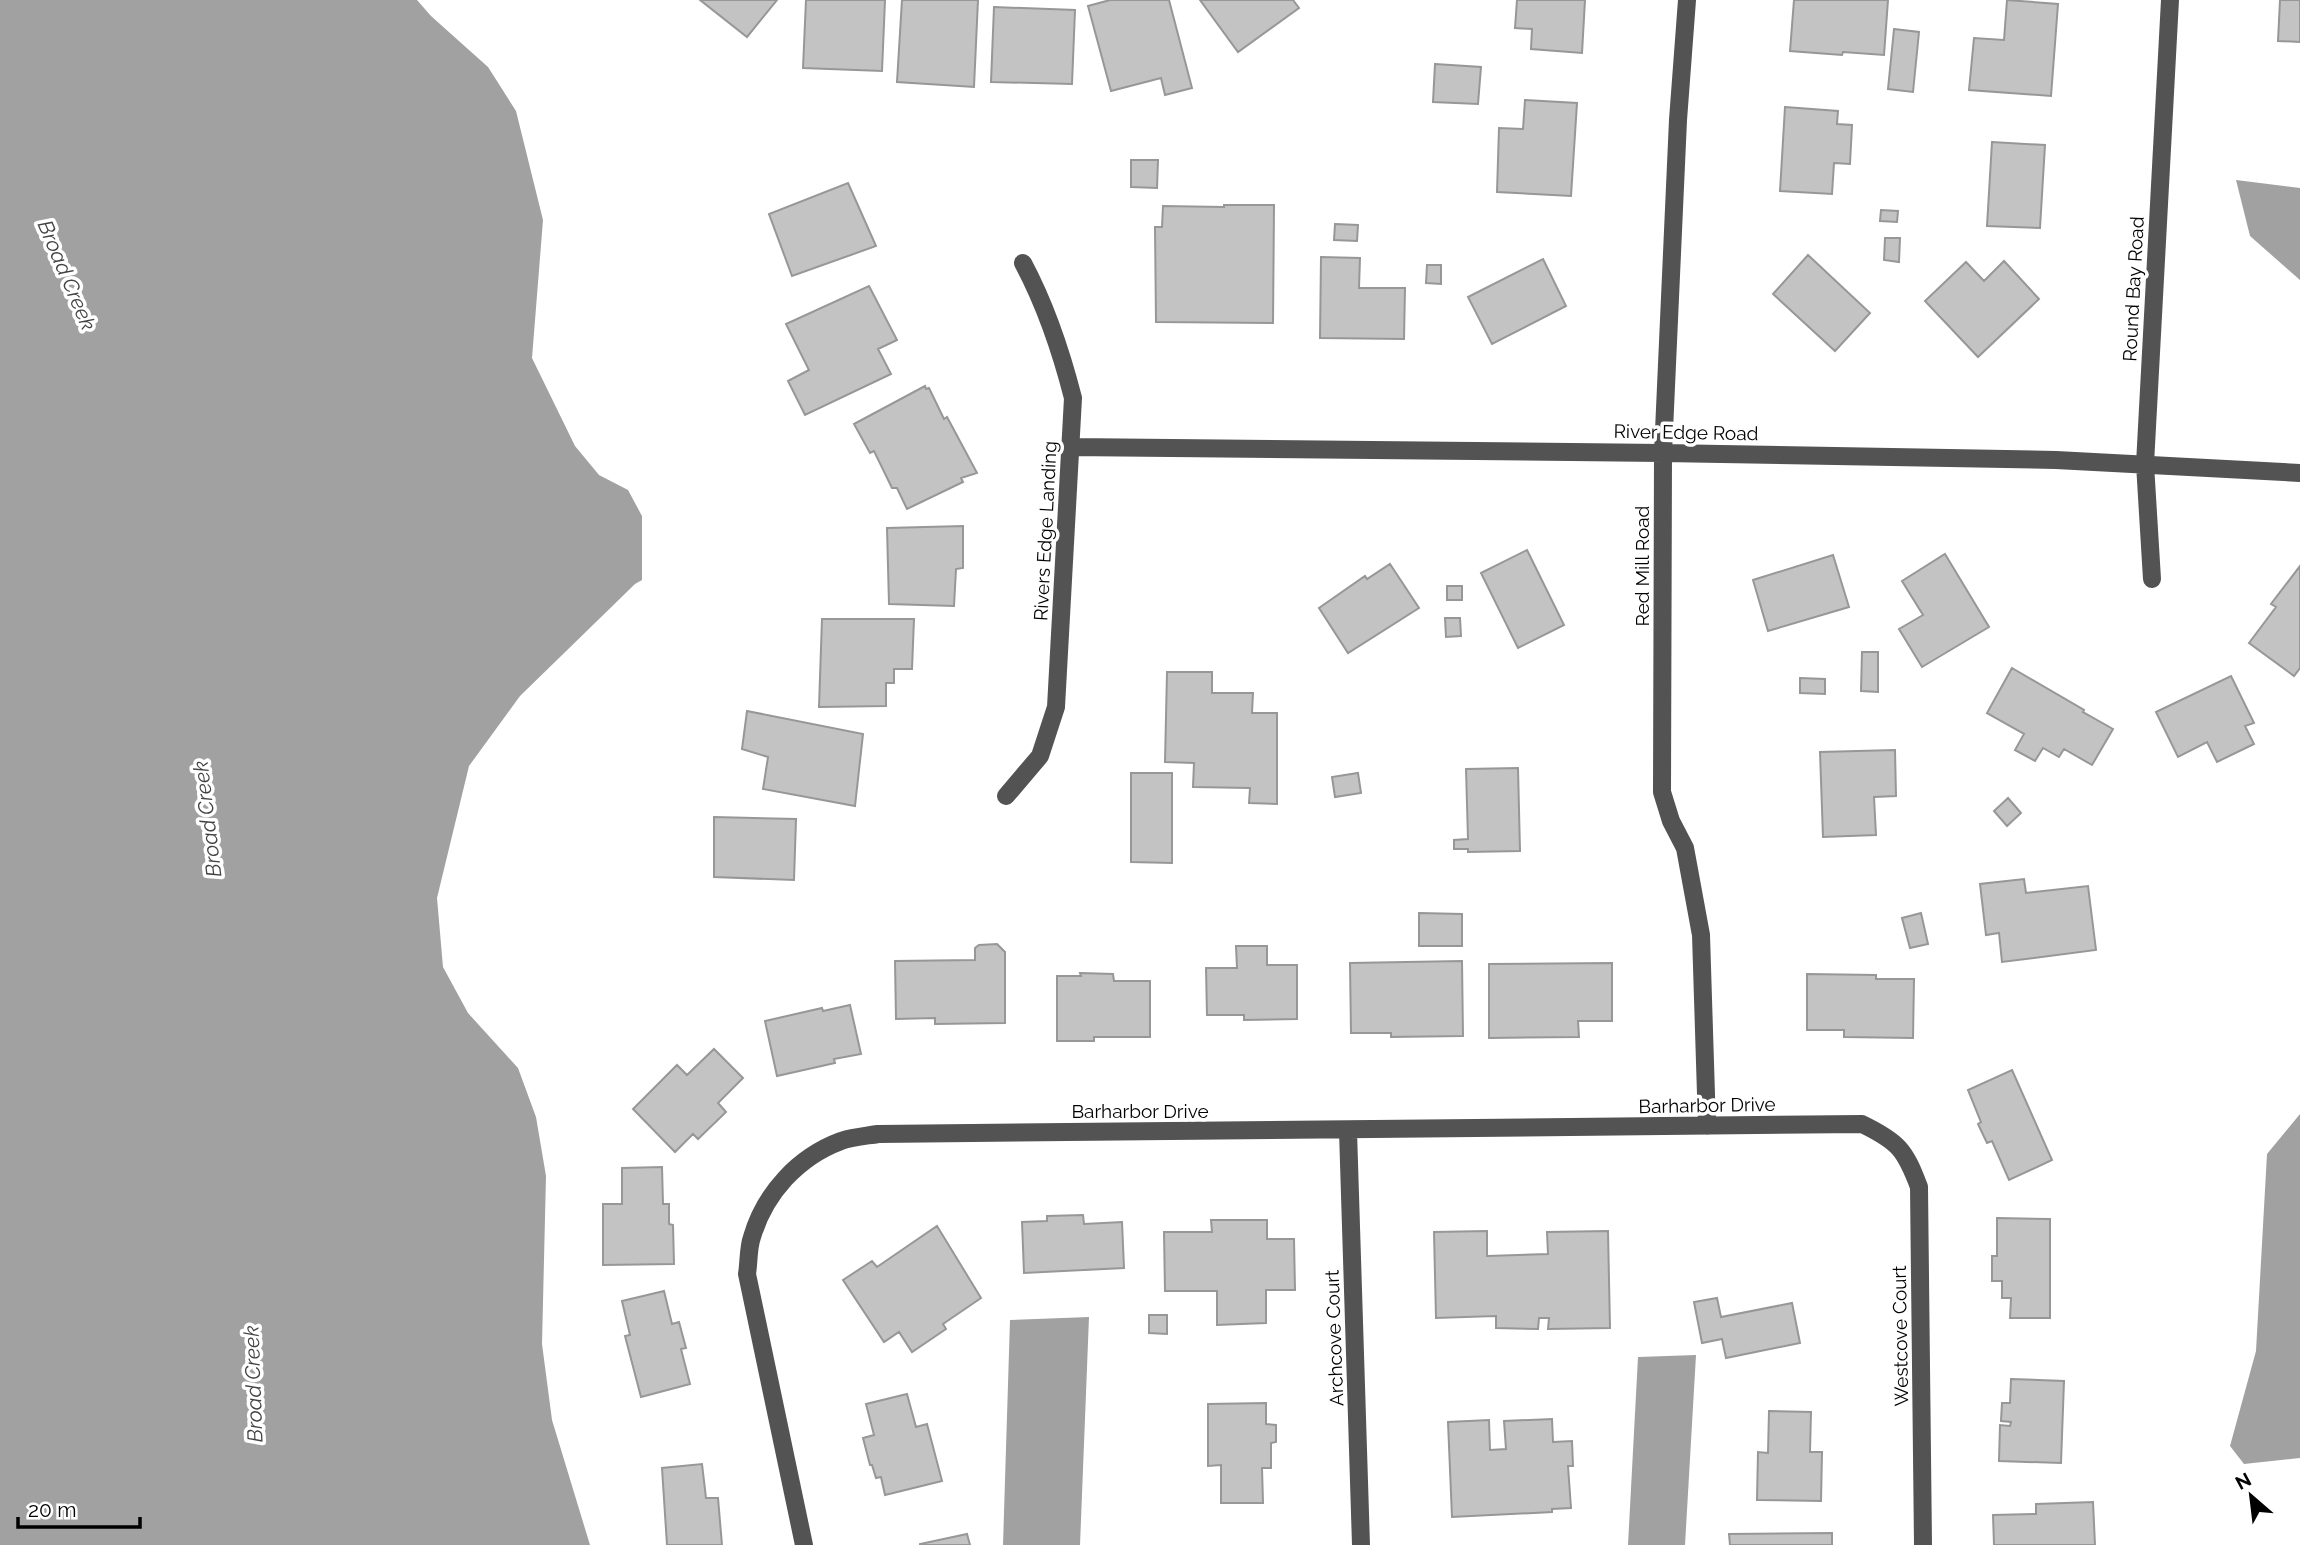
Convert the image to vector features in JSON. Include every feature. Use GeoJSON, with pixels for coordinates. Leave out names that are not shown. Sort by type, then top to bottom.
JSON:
{"type":"FeatureCollection","features":[{"type":"Feature","properties":{"kind":"street","name":"Red Mill Road"},"geometry":{"type":"LineString","coordinates":[[1687,0],[1678,120],[1664,453],[1662,792],[1671,821],[1685,848],[1701,935],[1707,1126]]}},
{"type":"Feature","properties":{"kind":"street","name":"Round Bay Road"},"geometry":{"type":"LineString","coordinates":[[2152,579],[2145,464],[2170,0]]}},
{"type":"Feature","properties":{"kind":"street","name":"Rivers Edge Landing"},"geometry":{"type":"LineString","coordinates":[[1006,796],[1040,756],[1056,707],[1073,398],[1063,360],[1041,299],[1023,263]]}},
{"type":"Feature","properties":{"kind":"street","name":"River Edge Road"},"geometry":{"type":"LineString","coordinates":[[1070,447],[2043,460],[2300,472]]}},
{"type":"Feature","properties":{"kind":"street","name":"Barharbor Drive"},"geometry":{"type":"LineString","coordinates":[[804,1545],[747,1274],[751,1238],[765,1204],[787,1175],[816,1153],[843,1141],[878,1134],[1863,1124],[1888,1136]]}},
{"type":"Feature","properties":{"kind":"street","name":"Archcove Court"},"geometry":{"type":"LineString","coordinates":[[1348,1130],[1361,1545]]}},
{"type":"Feature","properties":{"kind":"street","name":"Westcove Court"},"geometry":{"type":"LineString","coordinates":[[1888,1136],[1907,1156],[1919,1187],[1923,1545]]}},
{"type":"Feature","properties":{"kind":"water","name":"Broad Creek"},"geometry":{"type":"Polygon","coordinates":[[[0,0],[417,0],[488,67],[516,111],[543,220],[532,358],[575,446],[599,475],[628,490],[642,516],[642,580],[520,696],[469,766],[437,898],[443,967],[468,1013],[518,1068],[536,1117],[546,1176],[542,1344],[552,1420],[590,1545],[0,1545],[0,0]]]}},
{"type":"Feature","properties":{"kind":"water"},"geometry":{"type":"Polygon","coordinates":[[[2236,180],[2300,188],[2300,280],[2250,236],[2236,180]]]}},
{"type":"Feature","properties":{"kind":"water"},"geometry":{"type":"Polygon","coordinates":[[[2300,1114],[2300,1458],[2244,1464],[2230,1446],[2256,1351],[2267,1154],[2300,1114]]]}},
{"type":"Feature","properties":{"kind":"water"},"geometry":{"type":"Polygon","coordinates":[[[1089,1317],[1080,1545],[1003,1545],[1010,1320],[1089,1317]]]}},
{"type":"Feature","properties":{"kind":"water"},"geometry":{"type":"Polygon","coordinates":[[[1696,1355],[1685,1545],[1628,1545],[1638,1357],[1696,1355]]]}},
{"type":"Feature","properties":{"kind":"building"},"geometry":{"type":"Polygon","coordinates":[[[700,0],[777,0],[747,37],[700,0]]]}},
{"type":"Feature","properties":{"kind":"building"},"geometry":{"type":"Polygon","coordinates":[[[806,0],[885,0],[882,71],[803,68],[806,0]]]}},
{"type":"Feature","properties":{"kind":"building"},"geometry":{"type":"Polygon","coordinates":[[[902,0],[978,0],[974,87],[897,82],[902,0]]]}},
{"type":"Feature","properties":{"kind":"building"},"geometry":{"type":"Polygon","coordinates":[[[1110,0],[1169,0],[1192,88],[1165,95],[1161,78],[1111,91],[1088,6],[1110,0]]]}},
{"type":"Feature","properties":{"kind":"building"},"geometry":{"type":"Polygon","coordinates":[[[1200,0],[1293,0],[1299,8],[1238,52],[1200,0]]]}},
{"type":"Feature","properties":{"kind":"building"},"geometry":{"type":"Polygon","coordinates":[[[1517,0],[1585,0],[1582,53],[1531,49],[1532,29],[1515,28],[1517,0]]]}},
{"type":"Feature","properties":{"kind":"building"},"geometry":{"type":"Polygon","coordinates":[[[1794,0],[1888,0],[1884,55],[1790,51],[1794,0]]]}},
{"type":"Feature","properties":{"kind":"building"},"geometry":{"type":"Polygon","coordinates":[[[2007,0],[2058,4],[2051,96],[1969,90],[1974,38],[2004,40],[2007,0]]]}},
{"type":"Feature","properties":{"kind":"building"},"geometry":{"type":"Polygon","coordinates":[[[2280,0],[2300,0],[2300,42],[2278,41],[2280,0]]]}},
{"type":"Feature","properties":{"kind":"building"},"geometry":{"type":"Polygon","coordinates":[[[994,7],[1075,10],[1072,84],[991,82],[994,7]]]}},
{"type":"Feature","properties":{"kind":"building"},"geometry":{"type":"Polygon","coordinates":[[[1894,29],[1919,32],[1913,92],[1888,89],[1894,29]]]}},
{"type":"Feature","properties":{"kind":"building"},"geometry":{"type":"Polygon","coordinates":[[[1435,64],[1481,67],[1478,104],[1433,102],[1435,64]]]}},
{"type":"Feature","properties":{"kind":"building"},"geometry":{"type":"Polygon","coordinates":[[[1525,100],[1577,103],[1571,196],[1497,192],[1499,128],[1523,129],[1525,100]]]}},
{"type":"Feature","properties":{"kind":"building"},"geometry":{"type":"Polygon","coordinates":[[[1785,107],[1838,111],[1837,124],[1852,125],[1850,164],[1834,163],[1832,194],[1780,191],[1785,107]]]}},
{"type":"Feature","properties":{"kind":"building"},"geometry":{"type":"Polygon","coordinates":[[[1992,142],[2045,145],[2040,228],[1987,226],[1992,142]]]}},
{"type":"Feature","properties":{"kind":"building"},"geometry":{"type":"Polygon","coordinates":[[[1131,160],[1158,160],[1157,188],[1131,187],[1131,160]]]}},
{"type":"Feature","properties":{"kind":"building"},"geometry":{"type":"Polygon","coordinates":[[[848,183],[876,246],[792,276],[769,214],[848,183]]]}},
{"type":"Feature","properties":{"kind":"building"},"geometry":{"type":"Polygon","coordinates":[[[1274,205],[1273,323],[1156,322],[1155,227],[1162,227],[1163,206],[1274,205]]]}},
{"type":"Feature","properties":{"kind":"building"},"geometry":{"type":"Polygon","coordinates":[[[1881,210],[1898,211],[1897,222],[1880,221],[1881,210]]]}},
{"type":"Feature","properties":{"kind":"building"},"geometry":{"type":"Polygon","coordinates":[[[1335,224],[1358,225],[1357,241],[1334,240],[1335,224]]]}},
{"type":"Feature","properties":{"kind":"building"},"geometry":{"type":"Polygon","coordinates":[[[1885,238],[1900,238],[1899,262],[1884,260],[1885,238]]]}},
{"type":"Feature","properties":{"kind":"building"},"geometry":{"type":"Polygon","coordinates":[[[1808,255],[1870,313],[1835,351],[1773,294],[1808,255]]]}},
{"type":"Feature","properties":{"kind":"building"},"geometry":{"type":"Polygon","coordinates":[[[1321,257],[1360,258],[1359,288],[1405,288],[1404,339],[1320,338],[1321,257]]]}},
{"type":"Feature","properties":{"kind":"building"},"geometry":{"type":"Polygon","coordinates":[[[1543,259],[1566,306],[1492,344],[1468,297],[1543,259]]]}},
{"type":"Feature","properties":{"kind":"building"},"geometry":{"type":"Polygon","coordinates":[[[2004,261],[2039,299],[1978,357],[1925,301],[1966,262],[1984,281],[2004,261]]]}},
{"type":"Feature","properties":{"kind":"building"},"geometry":{"type":"Polygon","coordinates":[[[1427,265],[1441,265],[1441,284],[1426,283],[1427,265]]]}},
{"type":"Feature","properties":{"kind":"building"},"geometry":{"type":"Polygon","coordinates":[[[869,286],[897,340],[878,349],[891,374],[805,415],[788,381],[809,370],[786,324],[869,286]]]}},
{"type":"Feature","properties":{"kind":"building"},"geometry":{"type":"Polygon","coordinates":[[[925,386],[926,389],[929,388],[944,419],[947,417],[977,473],[961,478],[963,482],[907,509],[897,488],[892,488],[874,451],[870,453],[854,424],[925,386]]]}},
{"type":"Feature","properties":{"kind":"building"},"geometry":{"type":"Polygon","coordinates":[[[963,526],[963,568],[956,569],[954,606],[889,604],[887,528],[963,526]]]}},
{"type":"Feature","properties":{"kind":"building"},"geometry":{"type":"Polygon","coordinates":[[[1527,550],[1564,625],[1518,648],[1481,573],[1527,550]]]}},
{"type":"Feature","properties":{"kind":"building"},"geometry":{"type":"Polygon","coordinates":[[[1945,554],[1989,627],[1922,667],[1899,629],[1923,615],[1902,581],[1945,554]]]}},
{"type":"Feature","properties":{"kind":"building"},"geometry":{"type":"Polygon","coordinates":[[[1833,555],[1849,607],[1768,631],[1753,580],[1833,555]]]}},
{"type":"Feature","properties":{"kind":"building"},"geometry":{"type":"Polygon","coordinates":[[[1390,564],[1419,608],[1348,653],[1319,608],[1365,576],[1367,579],[1390,564]]]}},
{"type":"Feature","properties":{"kind":"building"},"geometry":{"type":"Polygon","coordinates":[[[2300,566],[2300,668],[2294,676],[2249,643],[2276,607],[2271,604],[2300,566]]]}},
{"type":"Feature","properties":{"kind":"building"},"geometry":{"type":"Polygon","coordinates":[[[1447,586],[1462,586],[1462,600],[1447,600],[1447,586]]]}},
{"type":"Feature","properties":{"kind":"building"},"geometry":{"type":"Polygon","coordinates":[[[1445,618],[1460,618],[1461,636],[1446,637],[1445,618]]]}},
{"type":"Feature","properties":{"kind":"building"},"geometry":{"type":"Polygon","coordinates":[[[822,619],[914,619],[912,669],[894,669],[894,683],[886,683],[886,706],[819,707],[822,619]]]}},
{"type":"Feature","properties":{"kind":"building"},"geometry":{"type":"Polygon","coordinates":[[[1862,652],[1878,652],[1878,692],[1861,691],[1862,652]]]}},
{"type":"Feature","properties":{"kind":"building"},"geometry":{"type":"Polygon","coordinates":[[[2012,668],[2113,729],[2092,765],[2064,749],[2059,757],[2043,748],[2035,761],[2015,750],[2024,734],[1987,713],[2012,668]]]}},
{"type":"Feature","properties":{"kind":"building"},"geometry":{"type":"Polygon","coordinates":[[[1167,672],[1212,672],[1212,693],[1253,693],[1252,713],[1277,713],[1277,804],[1249,803],[1250,788],[1193,787],[1194,763],[1165,762],[1167,672]]]}},
{"type":"Feature","properties":{"kind":"building"},"geometry":{"type":"Polygon","coordinates":[[[2231,676],[2254,723],[2245,726],[2254,744],[2217,762],[2207,742],[2178,757],[2156,712],[2231,676]]]}},
{"type":"Feature","properties":{"kind":"building"},"geometry":{"type":"Polygon","coordinates":[[[1800,678],[1825,679],[1825,694],[1800,693],[1800,678]]]}},
{"type":"Feature","properties":{"kind":"building"},"geometry":{"type":"Polygon","coordinates":[[[747,711],[863,734],[855,806],[763,789],[768,757],[742,749],[747,711]]]}},
{"type":"Feature","properties":{"kind":"building"},"geometry":{"type":"Polygon","coordinates":[[[1895,750],[1896,796],[1874,797],[1876,835],[1823,837],[1820,752],[1895,750]]]}},
{"type":"Feature","properties":{"kind":"building"},"geometry":{"type":"Polygon","coordinates":[[[1518,768],[1520,851],[1468,852],[1468,849],[1454,849],[1454,840],[1468,839],[1466,769],[1518,768]]]}},
{"type":"Feature","properties":{"kind":"building"},"geometry":{"type":"Polygon","coordinates":[[[1131,773],[1172,773],[1172,863],[1131,862],[1131,773]]]}},
{"type":"Feature","properties":{"kind":"building"},"geometry":{"type":"Polygon","coordinates":[[[1358,773],[1361,793],[1335,797],[1332,777],[1358,773]]]}},
{"type":"Feature","properties":{"kind":"building"},"geometry":{"type":"Polygon","coordinates":[[[2008,798],[2021,813],[2007,826],[1994,811],[2008,798]]]}},
{"type":"Feature","properties":{"kind":"building"},"geometry":{"type":"Polygon","coordinates":[[[714,817],[796,819],[794,880],[714,877],[714,817]]]}},
{"type":"Feature","properties":{"kind":"building"},"geometry":{"type":"Polygon","coordinates":[[[2024,879],[2026,893],[2088,886],[2096,950],[2002,962],[1999,933],[1986,935],[1980,884],[2024,879]]]}},
{"type":"Feature","properties":{"kind":"building"},"geometry":{"type":"Polygon","coordinates":[[[1419,913],[1462,914],[1462,946],[1419,946],[1419,913]]]}},
{"type":"Feature","properties":{"kind":"building"},"geometry":{"type":"Polygon","coordinates":[[[1921,913],[1928,944],[1910,948],[1902,918],[1921,913]]]}},
{"type":"Feature","properties":{"kind":"building"},"geometry":{"type":"Polygon","coordinates":[[[997,944],[1005,952],[1005,1023],[935,1024],[935,1018],[896,1019],[895,961],[975,960],[975,948],[979,945],[997,944]]]}},
{"type":"Feature","properties":{"kind":"building"},"geometry":{"type":"Polygon","coordinates":[[[1236,946],[1267,946],[1267,965],[1297,965],[1297,1019],[1244,1020],[1244,1015],[1207,1015],[1206,968],[1237,968],[1236,946]]]}},
{"type":"Feature","properties":{"kind":"building"},"geometry":{"type":"Polygon","coordinates":[[[1462,961],[1463,1036],[1391,1037],[1391,1033],[1351,1033],[1350,963],[1462,961]]]}},
{"type":"Feature","properties":{"kind":"building"},"geometry":{"type":"Polygon","coordinates":[[[1612,963],[1612,1021],[1578,1021],[1579,1037],[1489,1038],[1489,964],[1612,963]]]}},
{"type":"Feature","properties":{"kind":"building"},"geometry":{"type":"Polygon","coordinates":[[[1080,973],[1113,974],[1114,981],[1150,981],[1150,1037],[1094,1037],[1094,1041],[1057,1041],[1057,976],[1081,976],[1080,973]]]}},
{"type":"Feature","properties":{"kind":"building"},"geometry":{"type":"Polygon","coordinates":[[[1807,974],[1876,975],[1876,979],[1914,979],[1913,1038],[1844,1037],[1844,1030],[1807,1030],[1807,974]]]}},
{"type":"Feature","properties":{"kind":"building"},"geometry":{"type":"Polygon","coordinates":[[[850,1005],[861,1054],[834,1059],[835,1063],[777,1076],[765,1021],[822,1008],[823,1011],[850,1005]]]}},
{"type":"Feature","properties":{"kind":"building"},"geometry":{"type":"Polygon","coordinates":[[[714,1049],[743,1078],[718,1103],[726,1112],[698,1139],[693,1134],[675,1152],[633,1109],[677,1065],[687,1075],[714,1049]]]}},
{"type":"Feature","properties":{"kind":"building"},"geometry":{"type":"Polygon","coordinates":[[[2012,1070],[2052,1160],[2009,1180],[1992,1141],[1987,1143],[1978,1124],[1981,1122],[1968,1090],[2012,1070]]]}},
{"type":"Feature","properties":{"kind":"building"},"geometry":{"type":"Polygon","coordinates":[[[662,1167],[663,1204],[669,1204],[669,1224],[673,1225],[674,1264],[603,1265],[603,1204],[622,1204],[622,1168],[662,1167]]]}},
{"type":"Feature","properties":{"kind":"building"},"geometry":{"type":"Polygon","coordinates":[[[1083,1215],[1084,1224],[1122,1222],[1124,1268],[1024,1273],[1022,1222],[1047,1221],[1047,1216],[1083,1215]]]}},
{"type":"Feature","properties":{"kind":"building"},"geometry":{"type":"Polygon","coordinates":[[[1997,1218],[2050,1219],[2050,1318],[2010,1318],[2011,1298],[2002,1298],[2002,1281],[1992,1281],[1992,1256],[1997,1256],[1997,1218]]]}},
{"type":"Feature","properties":{"kind":"building"},"geometry":{"type":"Polygon","coordinates":[[[1211,1220],[1267,1220],[1267,1239],[1294,1239],[1295,1290],[1266,1290],[1266,1323],[1217,1325],[1217,1291],[1165,1291],[1164,1232],[1212,1232],[1211,1220]]]}},
{"type":"Feature","properties":{"kind":"building"},"geometry":{"type":"Polygon","coordinates":[[[937,1226],[981,1298],[943,1324],[946,1329],[912,1352],[899,1332],[884,1342],[843,1280],[872,1261],[877,1267],[937,1226]]]}},
{"type":"Feature","properties":{"kind":"building"},"geometry":{"type":"Polygon","coordinates":[[[1487,1231],[1487,1256],[1548,1254],[1547,1232],[1608,1231],[1610,1328],[1548,1329],[1549,1318],[1539,1318],[1538,1329],[1496,1328],[1496,1316],[1436,1318],[1434,1232],[1487,1231]]]}},
{"type":"Feature","properties":{"kind":"building"},"geometry":{"type":"Polygon","coordinates":[[[664,1291],[672,1324],[679,1322],[686,1348],[681,1349],[690,1384],[641,1397],[625,1336],[630,1335],[622,1301],[664,1291]]]}},
{"type":"Feature","properties":{"kind":"building"},"geometry":{"type":"Polygon","coordinates":[[[1717,1298],[1721,1317],[1792,1303],[1800,1343],[1726,1358],[1722,1339],[1702,1343],[1694,1302],[1717,1298]]]}},
{"type":"Feature","properties":{"kind":"building"},"geometry":{"type":"Polygon","coordinates":[[[1149,1315],[1167,1315],[1167,1334],[1149,1333],[1149,1315]]]}},
{"type":"Feature","properties":{"kind":"building"},"geometry":{"type":"Polygon","coordinates":[[[2011,1379],[2064,1381],[2061,1463],[1999,1461],[2000,1425],[2010,1426],[2011,1422],[2001,1421],[2002,1403],[2010,1403],[2011,1379]]]}},
{"type":"Feature","properties":{"kind":"building"},"geometry":{"type":"Polygon","coordinates":[[[907,1394],[916,1427],[927,1424],[942,1481],[885,1495],[881,1477],[876,1478],[870,1465],[863,1438],[874,1435],[866,1404],[907,1394]]]}},
{"type":"Feature","properties":{"kind":"building"},"geometry":{"type":"Polygon","coordinates":[[[1266,1403],[1266,1424],[1276,1425],[1276,1442],[1271,1443],[1271,1468],[1262,1468],[1263,1503],[1221,1503],[1221,1465],[1208,1466],[1208,1404],[1266,1403]]]}},
{"type":"Feature","properties":{"kind":"building"},"geometry":{"type":"Polygon","coordinates":[[[1769,1411],[1811,1412],[1810,1452],[1822,1452],[1821,1501],[1757,1500],[1758,1452],[1768,1453],[1769,1411]]]}},
{"type":"Feature","properties":{"kind":"building"},"geometry":{"type":"Polygon","coordinates":[[[1552,1419],[1553,1442],[1572,1441],[1573,1466],[1568,1466],[1571,1508],[1552,1509],[1552,1512],[1452,1517],[1448,1422],[1489,1420],[1490,1450],[1506,1449],[1504,1421],[1552,1419]]]}},
{"type":"Feature","properties":{"kind":"building"},"geometry":{"type":"Polygon","coordinates":[[[702,1464],[706,1498],[718,1498],[722,1545],[667,1545],[662,1468],[702,1464]]]}},
{"type":"Feature","properties":{"kind":"building"},"geometry":{"type":"Polygon","coordinates":[[[2093,1502],[2095,1545],[1994,1545],[1993,1515],[2036,1514],[2036,1504],[2093,1502]]]}},
{"type":"Feature","properties":{"kind":"building"},"geometry":{"type":"Polygon","coordinates":[[[1832,1533],[1832,1545],[1730,1545],[1729,1534],[1832,1533]]]}},
{"type":"Feature","properties":{"kind":"building"},"geometry":{"type":"Polygon","coordinates":[[[967,1534],[970,1545],[920,1545],[920,1544],[967,1534]]]}}]}
